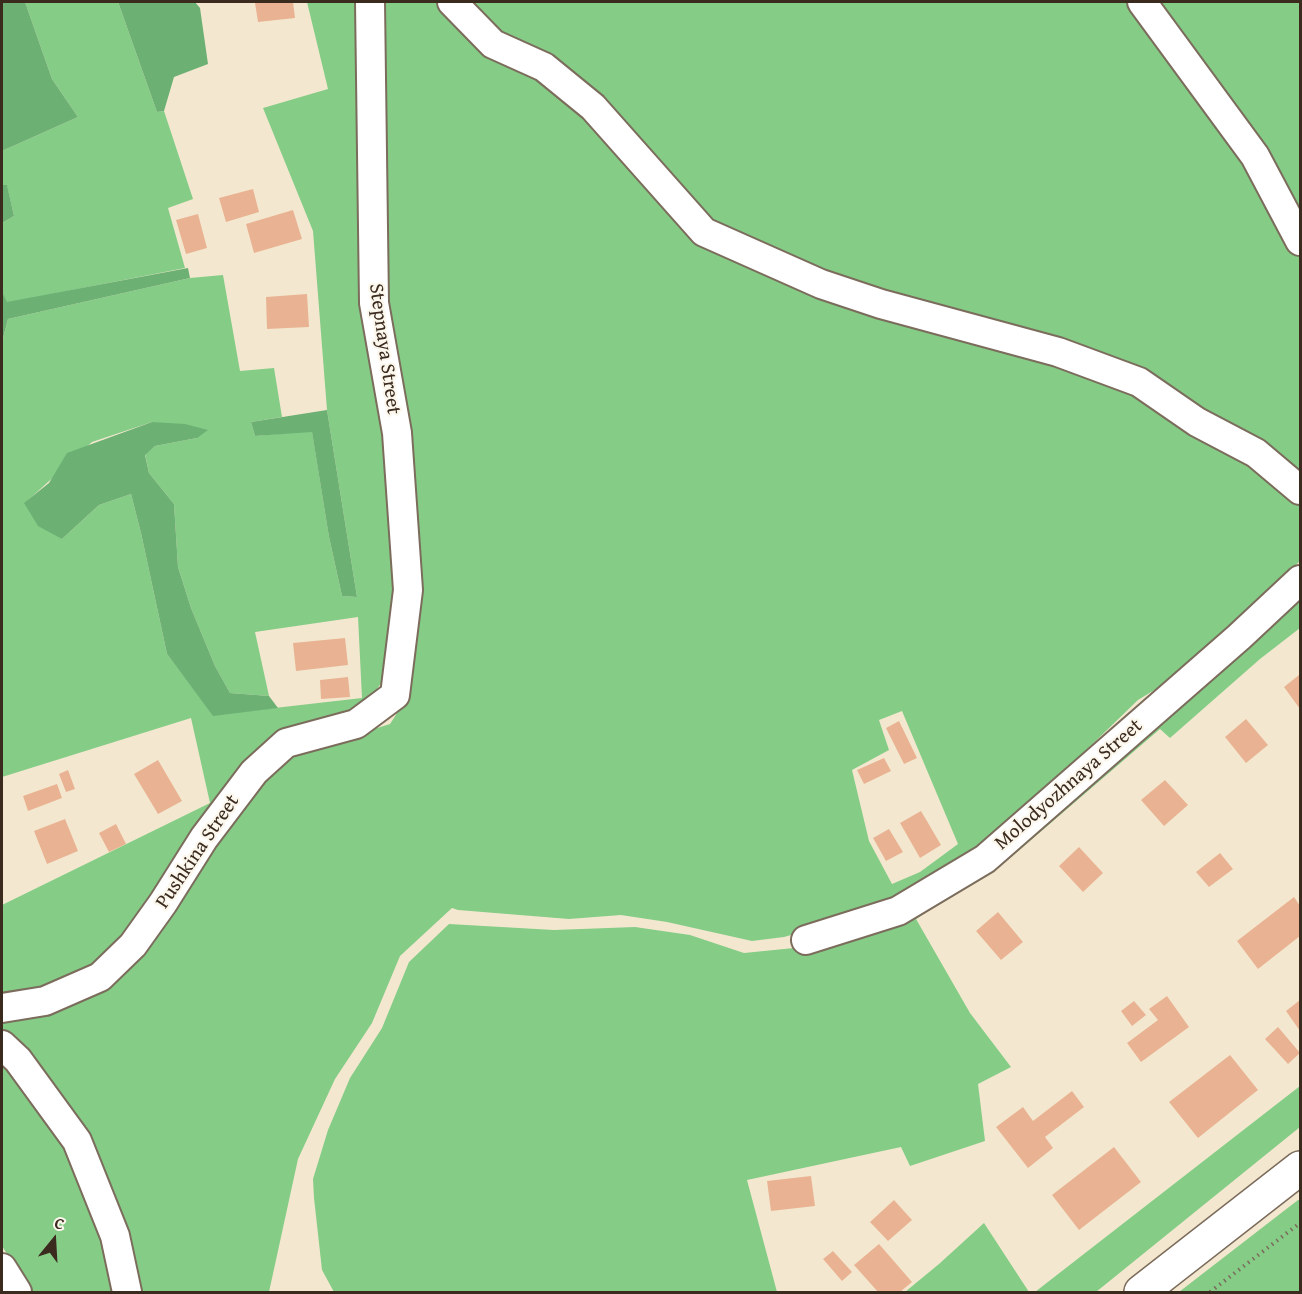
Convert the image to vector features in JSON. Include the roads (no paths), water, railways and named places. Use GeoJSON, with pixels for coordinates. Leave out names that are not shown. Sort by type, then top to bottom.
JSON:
{"type":"FeatureCollection","features":[{"type":"Feature","properties":{"kind":"main road"},"geometry":{"type":"LineString","coordinates":[[1141,1293],[1300,1168]]}},
{"type":"Feature","properties":{"kind":"street","name":"Stepnaya Street"},"geometry":{"type":"LineString","coordinates":[[370,2],[374,303],[397,433],[408,591],[395,695]]}},
{"type":"Feature","properties":{"kind":"street"},"geometry":{"type":"LineString","coordinates":[[452,2],[493,44],[544,68],[593,107],[704,232],[821,284],[881,304],[1058,352],[1139,382],[1197,422],[1256,453],[1300,490]]}},
{"type":"Feature","properties":{"kind":"street"},"geometry":{"type":"LineString","coordinates":[[1142,2],[1255,156],[1300,240]]}},
{"type":"Feature","properties":{"kind":"street"},"geometry":{"type":"LineString","coordinates":[[1167,2],[1175,48]]}},
{"type":"Feature","properties":{"kind":"street","name":"Molodyozhnaya Street"},"geometry":{"type":"LineString","coordinates":[[806,940],[898,911],[985,859],[1239,637],[1300,580]]}},
{"type":"Feature","properties":{"kind":"street","name":"Pushkina Street"},"geometry":{"type":"LineString","coordinates":[[2,1008],[45,1001],[100,977],[133,945],[204,838],[254,772],[286,743],[356,724],[395,695]]}},
{"type":"Feature","properties":{"kind":"street"},"geometry":{"type":"LineString","coordinates":[[2,1045],[18,1060],[77,1141],[115,1236],[127,1293]]}},
{"type":"Feature","properties":{"kind":"street"},"geometry":{"type":"LineString","coordinates":[[2,1268],[17,1293]]}}]}
